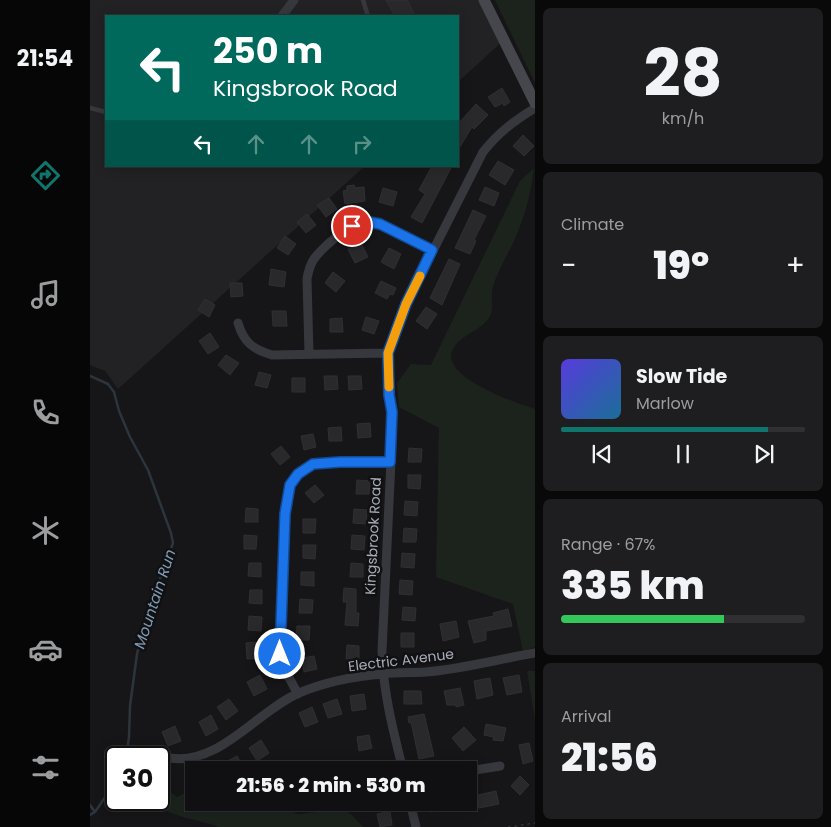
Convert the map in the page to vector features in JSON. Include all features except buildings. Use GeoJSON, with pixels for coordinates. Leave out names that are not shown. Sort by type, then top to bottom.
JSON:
{"type":"FeatureCollection","features":[{"type":"Feature","properties":{"kind":"street"},"geometry":{"type":"LineString","coordinates":[[283,15],[294,0]]}},
{"type":"Feature","properties":{"kind":"street"},"geometry":{"type":"LineString","coordinates":[[484,0],[535,103]]}},
{"type":"Feature","properties":{"kind":"street","name":"Kingsbrook Road"},"geometry":{"type":"LineString","coordinates":[[401,761],[382,674],[392,412],[389,395],[388,353],[406,304],[483,152],[506,126],[535,108]]}},
{"type":"Feature","properties":{"kind":"street"},"geometry":{"type":"LineString","coordinates":[[309,354],[308,270],[312,260],[343,231],[361,223],[380,224],[432,250]]}},
{"type":"Feature","properties":{"kind":"street"},"geometry":{"type":"LineString","coordinates":[[238,323],[242,336],[251,346],[272,355],[388,353]]}},
{"type":"Feature","properties":{"kind":"street"},"geometry":{"type":"LineString","coordinates":[[298,694],[282,665],[280,654],[285,514],[290,485],[298,474],[313,464],[390,462]]}},
{"type":"Feature","properties":{"kind":"street","name":"Electric Avenue"},"geometry":{"type":"LineString","coordinates":[[170,758],[186,760],[207,752],[222,745],[298,694],[343,680],[382,674],[447,669],[535,653]]}},
{"type":"Feature","properties":{"kind":"street"},"geometry":{"type":"LineString","coordinates":[[477,770],[500,766]]}},
{"type":"Feature","properties":{"kind":"street"},"geometry":{"type":"LineString","coordinates":[[412,811],[416,827]]}},
{"type":"Feature","properties":{"kind":"lane"},"geometry":{"type":"LineString","coordinates":[[363,0],[368,15]]}},
{"type":"Feature","properties":{"kind":"lane"},"geometry":{"type":"LineString","coordinates":[[90,108],[105,112]]}},
{"type":"Feature","properties":{"kind":"path"},"geometry":{"type":"LineString","coordinates":[[508,827],[535,822]]}},
{"type":"Feature","properties":{"kind":"shaded area"},"geometry":{"type":"Polygon","coordinates":[[[90,0],[481,0],[504,40],[459,81],[459,15],[105,15],[105,167],[364,167],[118,389],[105,371],[90,365],[90,0]]]}},
{"type":"Feature","properties":{"kind":"shaded area"},"geometry":{"type":"Polygon","coordinates":[[[495,0],[535,0],[535,83],[495,0]]]}},
{"type":"Feature","properties":{"kind":"shaded area"},"geometry":{"type":"Polygon","coordinates":[[[534,168],[523,218],[493,286],[490,316],[482,325],[461,339],[453,349],[451,359],[457,369],[468,379],[497,395],[535,409],[535,647],[523,651],[513,604],[436,577],[439,428],[399,407],[397,383],[411,364],[431,365],[520,181],[534,168]]]}},
{"type":"Feature","properties":{"kind":"shaded area"},"geometry":{"type":"Polygon","coordinates":[[[527,671],[535,671],[535,720],[527,671]]]}},
{"type":"Feature","properties":{"kind":"shaded area"},"geometry":{"type":"Polygon","coordinates":[[[170,792],[177,797],[185,793],[185,811],[291,811],[299,814],[345,811],[351,814],[363,827],[219,827],[167,811],[170,811],[170,792]]]}},
{"type":"Feature","properties":{"kind":"waterway","name":"Mountain Run"},"geometry":{"type":"LineString","coordinates":[[90,376],[108,384],[114,392],[119,411],[130,437],[148,470],[173,543],[145,620],[137,654],[130,706],[128,746]]}},
{"type":"Feature","properties":{"kind":"waterway","name":"Mountain Run"},"geometry":{"type":"LineString","coordinates":[[90,815],[95,812],[105,797]]}},
{"type":"Feature","properties":{"kind":"waterway"},"geometry":{"type":"LineString","coordinates":[[90,805],[95,812]]}},
{"type":"Feature","properties":{"kind":"slow traffic"},"geometry":{"type":"LineString","coordinates":[[389,387],[388,353],[406,304],[420,276]]}},
{"type":"Feature","properties":{"kind":"route"},"geometry":{"type":"LineString","coordinates":[[280,654],[285,514],[290,485],[298,474],[313,464],[326,462],[390,462],[392,412],[389,395],[388,353],[406,304],[432,250],[380,224],[369,222],[352,226]]}}]}
